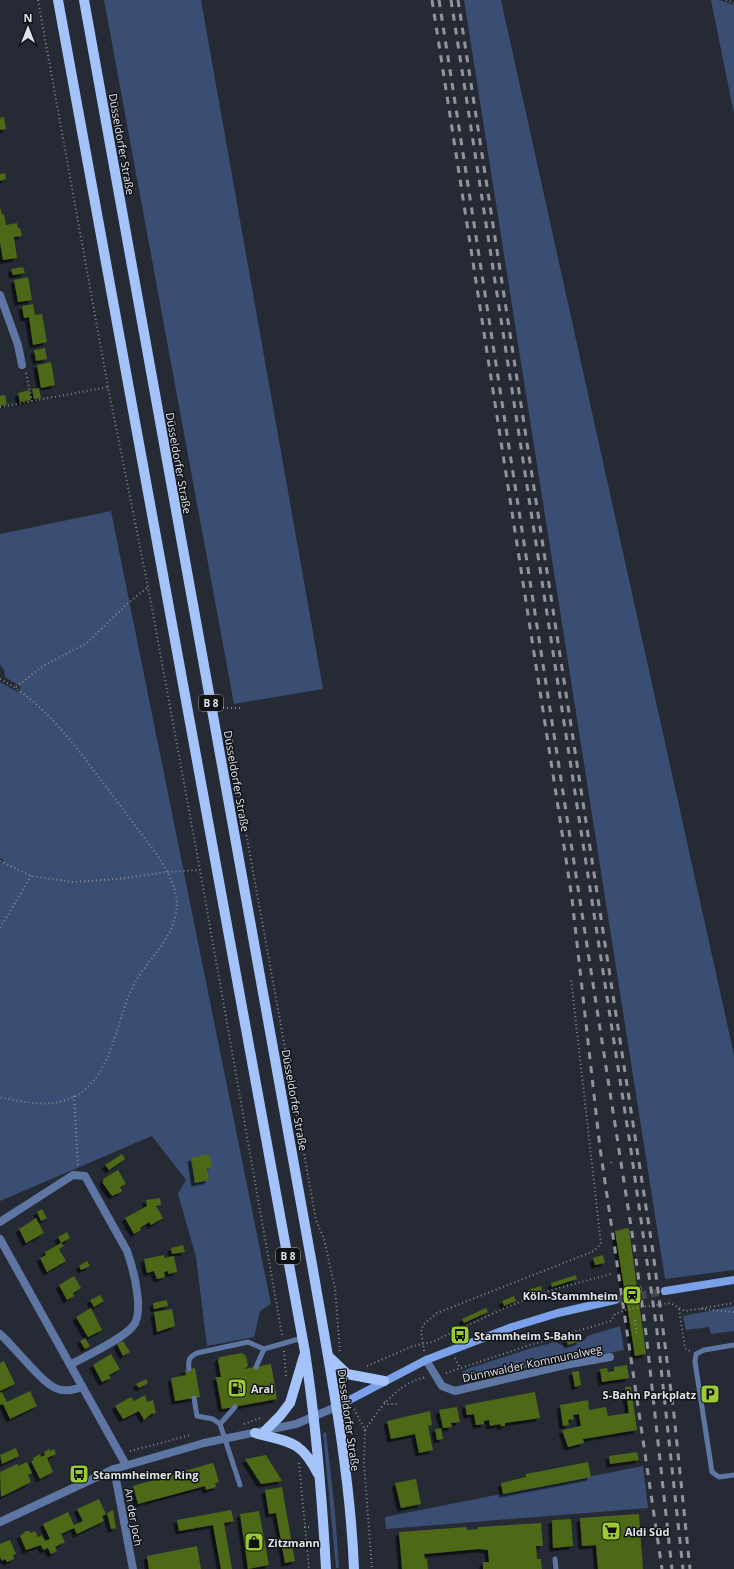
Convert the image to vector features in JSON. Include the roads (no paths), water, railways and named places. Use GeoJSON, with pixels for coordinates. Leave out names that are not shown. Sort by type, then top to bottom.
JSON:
{"type":"FeatureCollection","features":[{"type":"Feature","properties":{"kind":"main road","name":"B 8"},"geometry":{"type":"LineString","coordinates":[[58,0],[305,1352],[314,1415],[321,1482],[326,1569]]}},
{"type":"Feature","properties":{"kind":"main road","name":"Düsseldorfer Straße"},"geometry":{"type":"LineString","coordinates":[[84,0],[328,1356],[352,1530],[354,1569]]}},
{"type":"Feature","properties":{"kind":"main road"},"geometry":{"type":"LineString","coordinates":[[665,1291],[734,1280]]}},
{"type":"Feature","properties":{"kind":"main road"},"geometry":{"type":"LineString","coordinates":[[336,1407],[426,1360],[512,1327],[558,1313],[615,1300]]}},
{"type":"Feature","properties":{"kind":"main road"},"geometry":{"type":"LineString","coordinates":[[260,1432],[280,1416],[290,1403],[305,1352]]}},
{"type":"Feature","properties":{"kind":"main road"},"geometry":{"type":"LineString","coordinates":[[328,1356],[347,1374],[384,1381]]}},
{"type":"Feature","properties":{"kind":"main road"},"geometry":{"type":"LineString","coordinates":[[260,1432],[298,1446],[311,1461],[321,1482]]}},
{"type":"Feature","properties":{"kind":"street"},"geometry":{"type":"LineString","coordinates":[[0,295],[18,345],[22,365]]}},
{"type":"Feature","properties":{"kind":"street"},"geometry":{"type":"LineString","coordinates":[[0,1222],[73,1175],[85,1176],[127,1252],[131,1262],[139,1310],[133,1326],[124,1334],[70,1365]]}},
{"type":"Feature","properties":{"kind":"street"},"geometry":{"type":"LineString","coordinates":[[0,1239],[126,1465]]}},
{"type":"Feature","properties":{"kind":"street"},"geometry":{"type":"LineString","coordinates":[[0,1334],[45,1381],[57,1389],[72,1391],[82,1387]]}},
{"type":"Feature","properties":{"kind":"street","name":"Dünnwalder Kommunalweg"},"geometry":{"type":"LineString","coordinates":[[426,1360],[434,1376],[442,1386],[448,1389],[462,1390],[565,1365],[610,1357]]}},
{"type":"Feature","properties":{"kind":"street"},"geometry":{"type":"LineString","coordinates":[[0,1522],[114,1469],[224,1439],[296,1424],[314,1415],[336,1407]]}},
{"type":"Feature","properties":{"kind":"street","name":"An der Joch"},"geometry":{"type":"LineString","coordinates":[[114,1469],[133,1569]]}},
{"type":"Feature","properties":{"kind":"lane"},"geometry":{"type":"LineString","coordinates":[[189,1369],[188,1360],[190,1357],[198,1353],[248,1342],[264,1349],[302,1338]]}},
{"type":"Feature","properties":{"kind":"lane"},"geometry":{"type":"LineString","coordinates":[[734,1345],[704,1350],[696,1354],[695,1362],[712,1472],[719,1477],[734,1475]]}},
{"type":"Feature","properties":{"kind":"lane"},"geometry":{"type":"LineString","coordinates":[[256,1366],[264,1349]]}},
{"type":"Feature","properties":{"kind":"lane"},"geometry":{"type":"LineString","coordinates":[[194,1398],[197,1416],[213,1419],[220,1424],[240,1486]]}},
{"type":"Feature","properties":{"kind":"lane"},"geometry":{"type":"LineString","coordinates":[[220,1424],[235,1407]]}},
{"type":"Feature","properties":{"kind":"lane"},"geometry":{"type":"LineString","coordinates":[[555,1559],[556,1569]]}},
{"type":"Feature","properties":{"kind":"tunnel"},"geometry":{"type":"LineString","coordinates":[[615,1300],[665,1291]]}},
{"type":"Feature","properties":{"kind":"railway"},"geometry":{"type":"LineString","coordinates":[[432,0],[572,899],[600,1148],[662,1569]]}},
{"type":"Feature","properties":{"kind":"railway"},"geometry":{"type":"LineString","coordinates":[[439,0],[635,1252],[646,1333],[672,1569]]}},
{"type":"Feature","properties":{"kind":"railway"},"geometry":{"type":"LineString","coordinates":[[451,0],[630,1144],[657,1331],[683,1569]]}},
{"type":"Feature","properties":{"kind":"railway"},"geometry":{"type":"LineString","coordinates":[[458,0],[653,1252],[674,1415],[690,1569]]}},
{"type":"Feature","properties":{"kind":"place","name":"Köln-Stammheim"},"geometry":{"type":"Point","coordinates":[632,1295]}},
{"type":"Feature","properties":{"kind":"place","name":"Stammheim S-Bahn"},"geometry":{"type":"Point","coordinates":[460,1335]}},
{"type":"Feature","properties":{"kind":"place","name":"Aral"},"geometry":{"type":"Point","coordinates":[237,1388]}},
{"type":"Feature","properties":{"kind":"place","name":"S-Bahn Parkplatz"},"geometry":{"type":"Point","coordinates":[710,1394]}},
{"type":"Feature","properties":{"kind":"place","name":"Stammheimer Ring"},"geometry":{"type":"Point","coordinates":[79,1474]}},
{"type":"Feature","properties":{"kind":"place","name":"Aldi Süd"},"geometry":{"type":"Point","coordinates":[611,1531]}},
{"type":"Feature","properties":{"kind":"place","name":"Zitzmann"},"geometry":{"type":"Point","coordinates":[254,1542]}}]}
